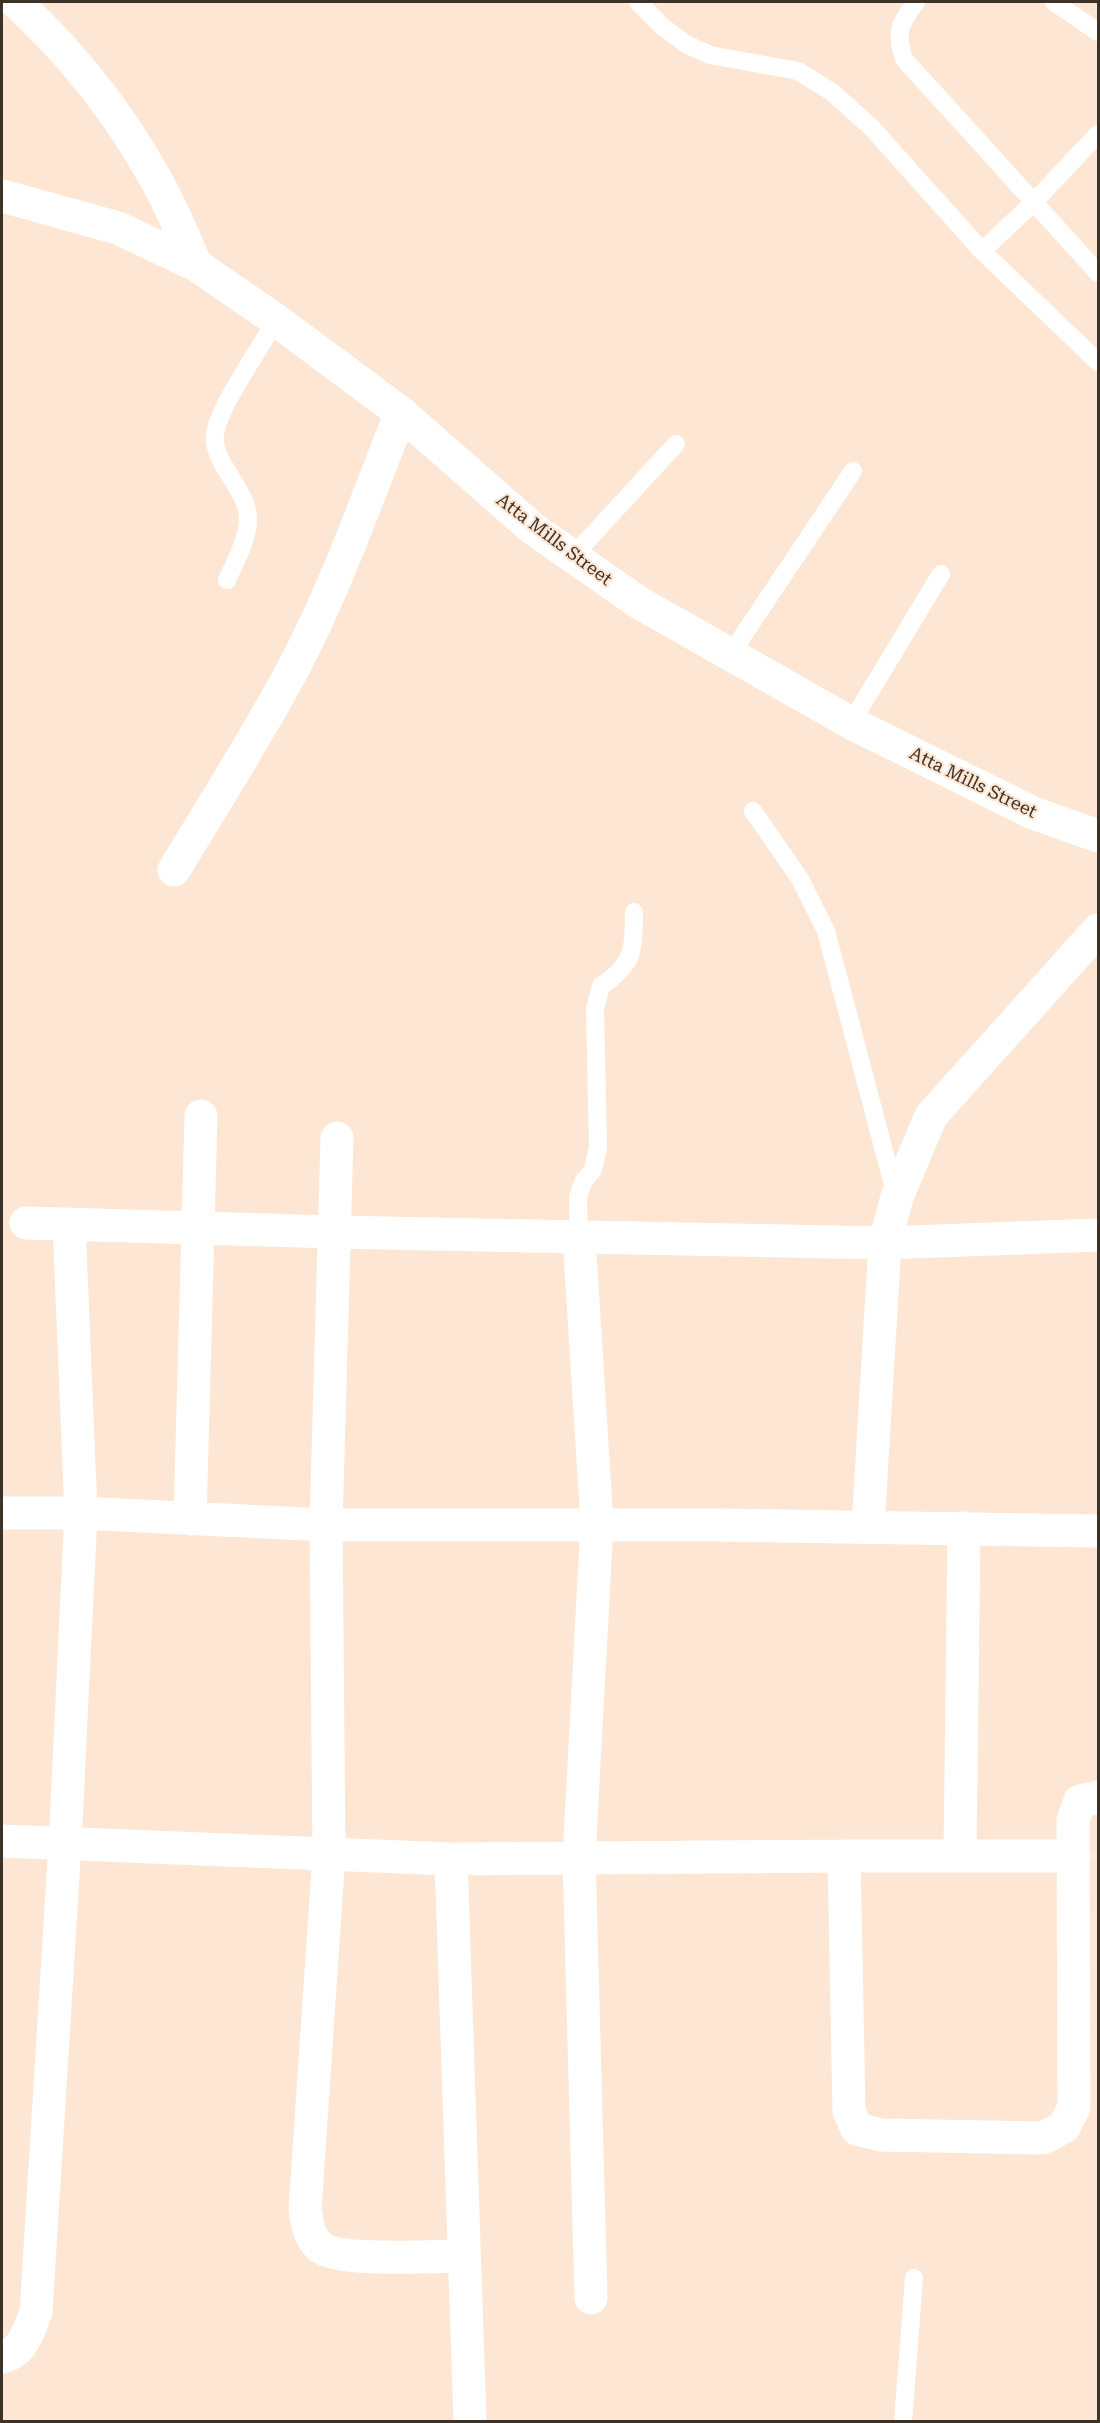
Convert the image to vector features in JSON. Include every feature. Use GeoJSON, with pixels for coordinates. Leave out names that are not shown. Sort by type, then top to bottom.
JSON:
{"type":"FeatureCollection","features":[{"type":"Feature","properties":{"kind":"street"},"geometry":{"type":"LineString","coordinates":[[16,2],[47,30],[118,118],[156,179],[196,265]]}},
{"type":"Feature","properties":{"kind":"street","name":"Atta Mills Street"},"geometry":{"type":"LineString","coordinates":[[2,196],[118,228],[196,265],[276,320],[401,413],[532,528],[638,602],[851,723],[1033,813],[1098,837]]}},
{"type":"Feature","properties":{"kind":"street"},"geometry":{"type":"LineString","coordinates":[[174,870],[295,665],[337,574],[401,413]]}},
{"type":"Feature","properties":{"kind":"street"},"geometry":{"type":"LineString","coordinates":[[868,1527],[885,1242],[897,1197],[931,1116],[1098,930]]}},
{"type":"Feature","properties":{"kind":"street"},"geometry":{"type":"LineString","coordinates":[[190,1519],[196,1228],[201,1116]]}},
{"type":"Feature","properties":{"kind":"street"},"geometry":{"type":"LineString","coordinates":[[337,1138],[326,1525],[329,1854],[305,2209],[309,2232],[322,2248],[343,2256],[463,2256]]}},
{"type":"Feature","properties":{"kind":"street"},"geometry":{"type":"LineString","coordinates":[[26,1223],[334,1232],[885,1242],[1098,1235]]}},
{"type":"Feature","properties":{"kind":"street"},"geometry":{"type":"LineString","coordinates":[[2,2357],[24,2342],[36,2312],[65,1844],[81,1513],[69,1224]]}},
{"type":"Feature","properties":{"kind":"street"},"geometry":{"type":"LineString","coordinates":[[579,1237],[597,1524],[579,1857],[591,2298]]}},
{"type":"Feature","properties":{"kind":"street"},"geometry":{"type":"LineString","coordinates":[[2,1513],[81,1513],[326,1525],[597,1524],[1098,1531]]}},
{"type":"Feature","properties":{"kind":"street"},"geometry":{"type":"LineString","coordinates":[[960,1856],[964,1528]]}},
{"type":"Feature","properties":{"kind":"street"},"geometry":{"type":"LineString","coordinates":[[844,1856],[849,2112],[857,2129],[881,2135],[1043,2138],[1064,2127],[1074,2107],[1073,1820],[1080,1801],[1098,1797]]}},
{"type":"Feature","properties":{"kind":"street"},"geometry":{"type":"LineString","coordinates":[[2,1841],[452,1859],[1074,1856]]}},
{"type":"Feature","properties":{"kind":"street"},"geometry":{"type":"LineString","coordinates":[[452,1859],[470,2421]]}},
{"type":"Feature","properties":{"kind":"lane"},"geometry":{"type":"LineString","coordinates":[[638,2],[663,27],[686,44],[710,55],[798,71],[832,92],[872,129],[981,251],[1098,363]]}},
{"type":"Feature","properties":{"kind":"lane"},"geometry":{"type":"LineString","coordinates":[[916,2],[902,21],[898,41],[904,59],[1098,273]]}},
{"type":"Feature","properties":{"kind":"lane"},"geometry":{"type":"LineString","coordinates":[[1054,2],[1098,32]]}},
{"type":"Feature","properties":{"kind":"lane"},"geometry":{"type":"LineString","coordinates":[[981,251],[1033,203],[1098,134]]}},
{"type":"Feature","properties":{"kind":"lane"},"geometry":{"type":"LineString","coordinates":[[227,580],[245,536],[248,518],[243,498],[220,456],[214,436],[219,418],[276,320]]}},
{"type":"Feature","properties":{"kind":"lane"},"geometry":{"type":"LineString","coordinates":[[573,556],[676,444]]}},
{"type":"Feature","properties":{"kind":"lane"},"geometry":{"type":"LineString","coordinates":[[730,655],[853,471]]}},
{"type":"Feature","properties":{"kind":"lane"},"geometry":{"type":"LineString","coordinates":[[851,723],[941,574]]}},
{"type":"Feature","properties":{"kind":"lane"},"geometry":{"type":"LineString","coordinates":[[753,811],[800,879],[826,931],[897,1197]]}},
{"type":"Feature","properties":{"kind":"lane"},"geometry":{"type":"LineString","coordinates":[[579,1237],[578,1197],[583,1182],[593,1170],[598,1147],[595,1009],[601,986],[619,974],[630,959],[634,912]]}},
{"type":"Feature","properties":{"kind":"lane"},"geometry":{"type":"LineString","coordinates":[[903,2421],[914,2278]]}}]}
